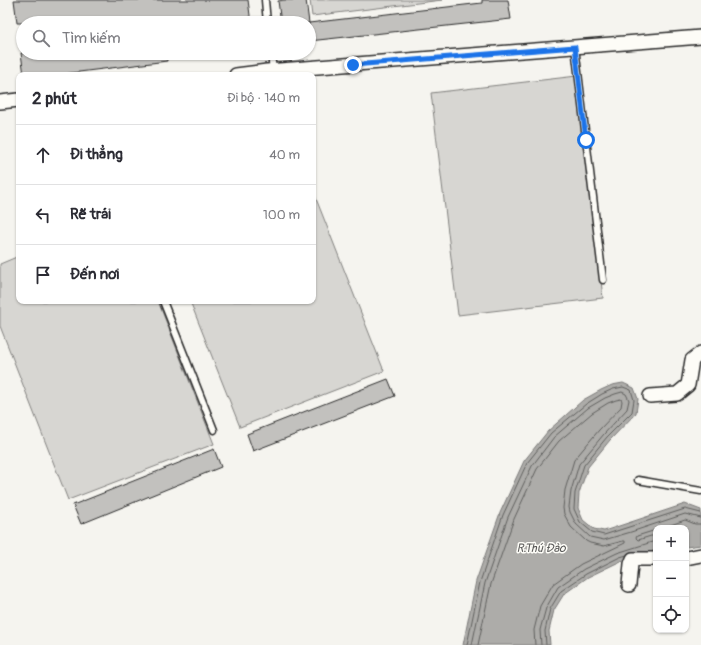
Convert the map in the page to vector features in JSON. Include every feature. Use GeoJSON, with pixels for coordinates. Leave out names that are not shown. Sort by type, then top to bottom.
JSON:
{"type":"FeatureCollection","features":[{"type":"Feature","properties":{"kind":"street"},"geometry":{"type":"LineString","coordinates":[[264,72],[701,37]]}},
{"type":"Feature","properties":{"kind":"street"},"geometry":{"type":"LineString","coordinates":[[0,102],[16,100]]}},
{"type":"Feature","properties":{"kind":"street"},"geometry":{"type":"LineString","coordinates":[[650,396],[677,394],[688,385],[692,360],[701,353]]}},
{"type":"Feature","properties":{"kind":"street"},"geometry":{"type":"LineString","coordinates":[[689,557],[701,555]]}},
{"type":"Feature","properties":{"kind":"street"},"geometry":{"type":"LineString","coordinates":[[629,585],[631,564],[633,559],[653,559]]}},
{"type":"Feature","properties":{"kind":"lane"},"geometry":{"type":"LineString","coordinates":[[265,0],[267,16]]}},
{"type":"Feature","properties":{"kind":"lane"},"geometry":{"type":"LineString","coordinates":[[575,47],[603,280]]}},
{"type":"Feature","properties":{"kind":"lane"},"geometry":{"type":"LineString","coordinates":[[272,60],[273,71]]}},
{"type":"Feature","properties":{"kind":"lane"},"geometry":{"type":"LineString","coordinates":[[164,304],[214,430]]}},
{"type":"Feature","properties":{"kind":"lane"},"geometry":{"type":"LineString","coordinates":[[638,480],[701,491]]}},
{"type":"Feature","properties":{"kind":"shaded area"},"geometry":{"type":"Polygon","coordinates":[[[310,0],[442,0],[312,16],[310,0]]]}},
{"type":"Feature","properties":{"kind":"shaded area"},"geometry":{"type":"Polygon","coordinates":[[[577,76],[603,298],[458,315],[431,93],[577,76]]]}},
{"type":"Feature","properties":{"kind":"shaded area"},"geometry":{"type":"Polygon","coordinates":[[[316,199],[384,371],[240,427],[191,304],[316,304],[316,199]]]}},
{"type":"Feature","properties":{"kind":"shaded area"},"geometry":{"type":"Polygon","coordinates":[[[16,257],[16,304],[159,304],[214,444],[68,500],[0,326],[0,264],[16,257]]]}},
{"type":"Feature","properties":{"kind":"water","name":"R.Thú Đào"},"geometry":{"type":"Polygon","coordinates":[[[623,383],[634,388],[638,399],[636,413],[610,440],[588,467],[579,493],[578,508],[583,520],[594,529],[604,531],[685,504],[701,510],[701,545],[689,547],[689,525],[653,525],[653,551],[621,561],[588,577],[564,594],[554,610],[549,631],[550,645],[463,645],[476,581],[500,513],[524,461],[548,431],[583,400],[612,385],[623,383]]]}},
{"type":"Feature","properties":{"kind":"building"},"geometry":{"type":"Polygon","coordinates":[[[14,0],[248,0],[250,16],[16,16],[14,0]]]}},
{"type":"Feature","properties":{"kind":"building"},"geometry":{"type":"Polygon","coordinates":[[[306,0],[308,16],[280,16],[278,1],[306,0]]]}},
{"type":"Feature","properties":{"kind":"building"},"geometry":{"type":"Polygon","coordinates":[[[482,0],[508,0],[511,19],[316,40],[316,22],[482,3],[482,0]]]}},
{"type":"Feature","properties":{"kind":"building"},"geometry":{"type":"Polygon","coordinates":[[[22,60],[167,61],[79,72],[24,72],[22,60]]]}},
{"type":"Feature","properties":{"kind":"building"},"geometry":{"type":"Polygon","coordinates":[[[388,379],[395,396],[253,451],[247,434],[388,379]]]}},
{"type":"Feature","properties":{"kind":"building"},"geometry":{"type":"Polygon","coordinates":[[[214,449],[221,467],[81,524],[73,505],[214,449]]]}},
{"type":"Feature","properties":{"kind":"route"},"geometry":{"type":"LineString","coordinates":[[353,65],[575,47],[586,140]]}}]}
